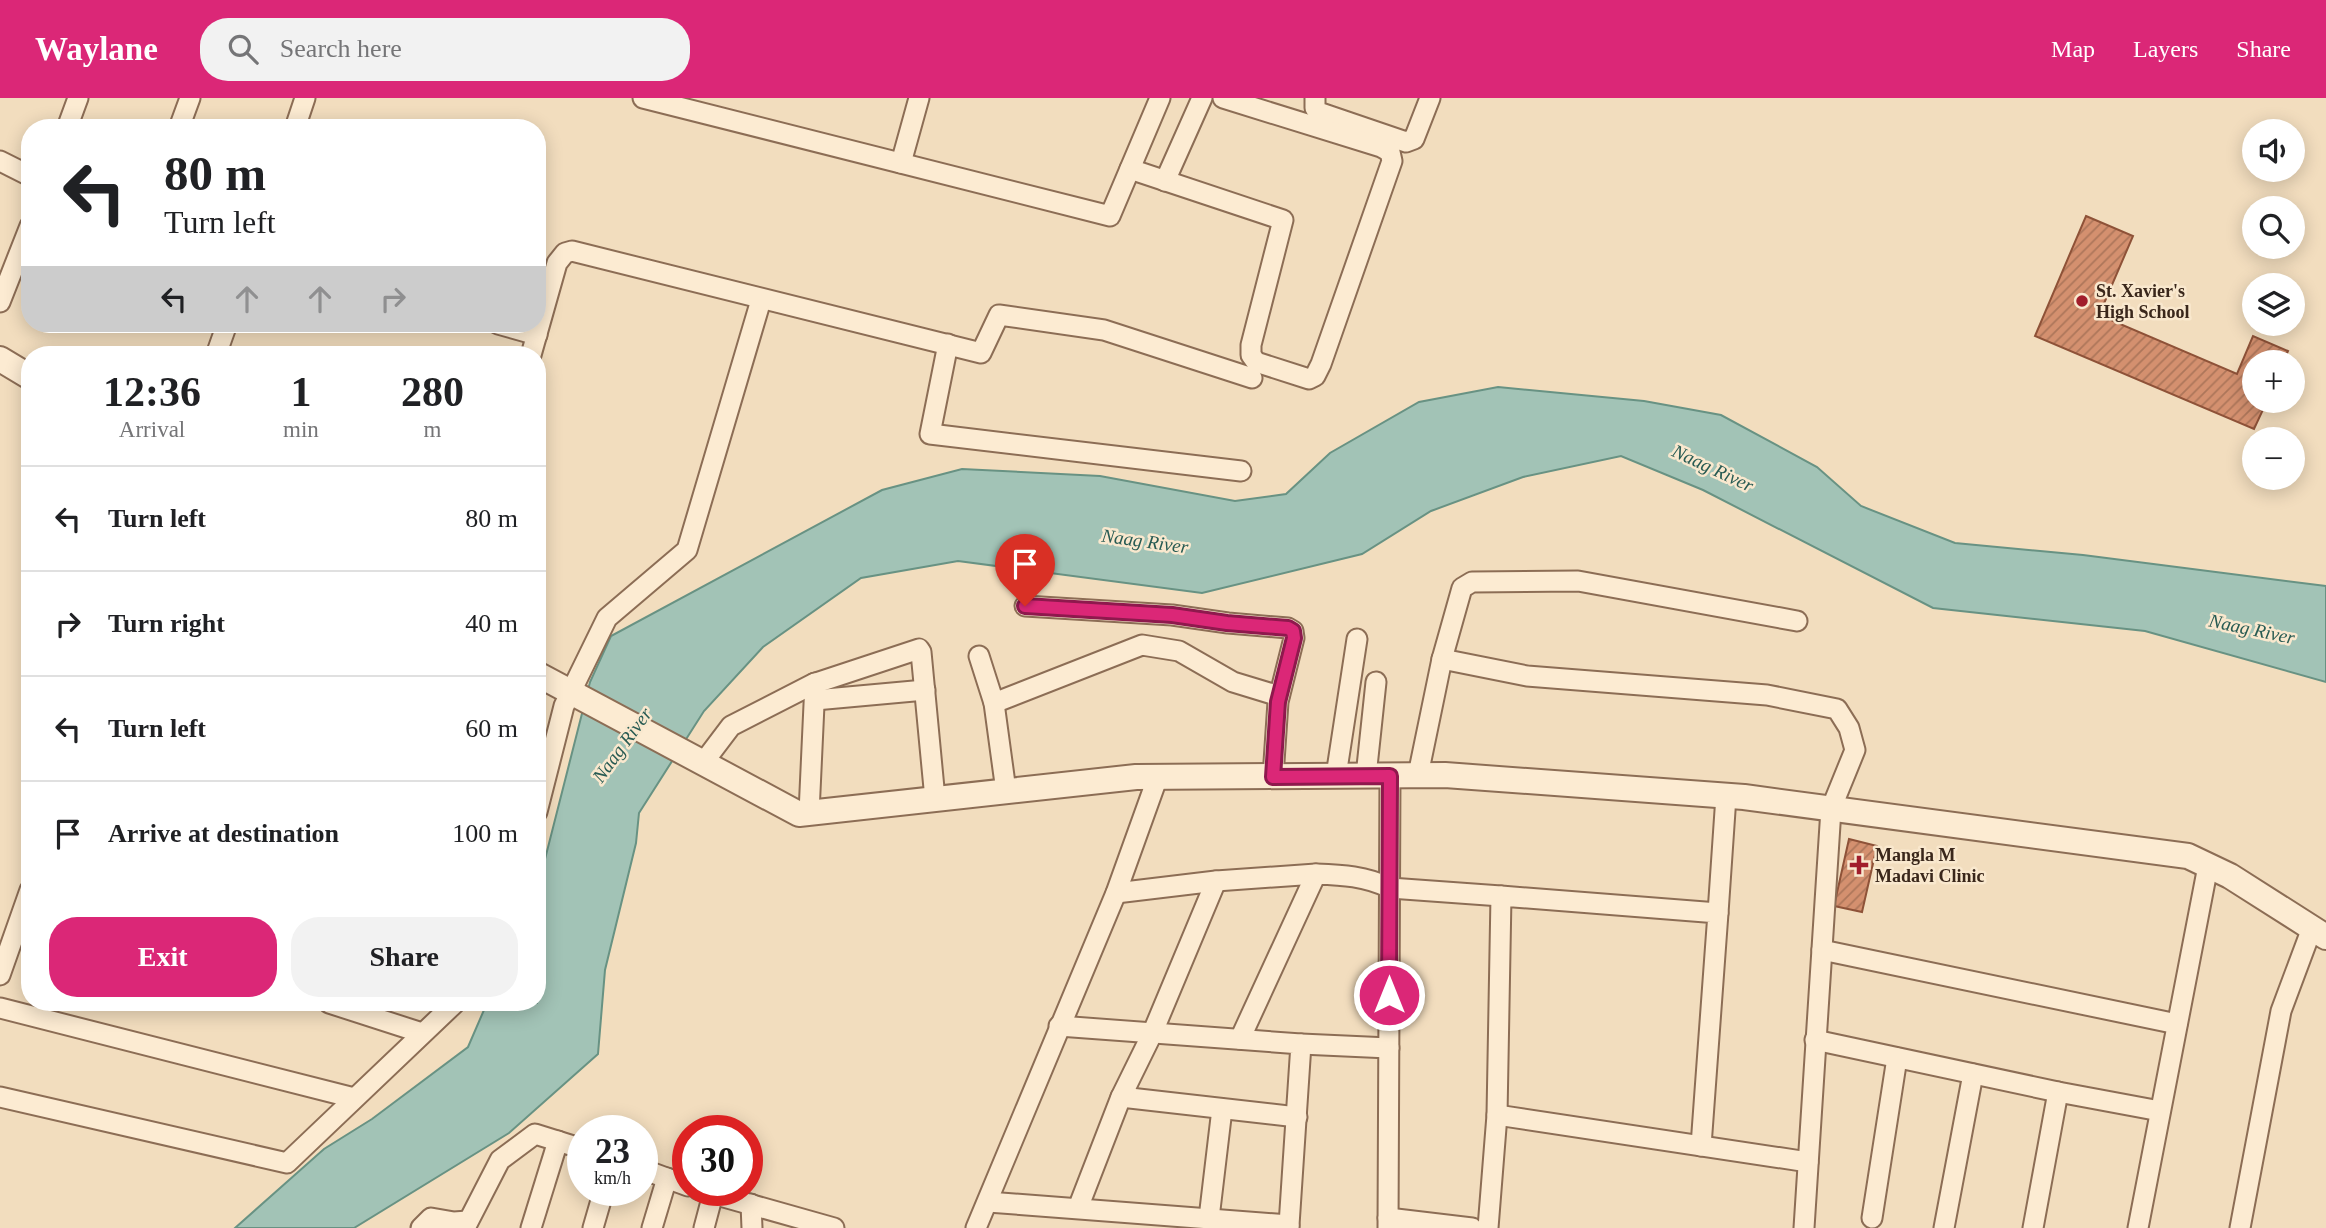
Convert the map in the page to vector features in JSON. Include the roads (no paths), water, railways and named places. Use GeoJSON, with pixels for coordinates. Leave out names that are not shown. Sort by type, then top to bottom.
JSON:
{"type":"FeatureCollection","features":[{"type":"Feature","properties":{"kind":"street"},"geometry":{"type":"LineString","coordinates":[[70,119],[78,98]]}},
{"type":"Feature","properties":{"kind":"street"},"geometry":{"type":"LineString","coordinates":[[182,119],[190,98]]}},
{"type":"Feature","properties":{"kind":"street"},"geometry":{"type":"LineString","coordinates":[[298,119],[305,98]]}},
{"type":"Feature","properties":{"kind":"street"},"geometry":{"type":"LineString","coordinates":[[643,98],[708,106],[901,163],[1110,216],[1160,98]]}},
{"type":"Feature","properties":{"kind":"street"},"geometry":{"type":"LineString","coordinates":[[901,163],[919,98]]}},
{"type":"Feature","properties":{"kind":"street"},"geometry":{"type":"LineString","coordinates":[[1165,181],[1202,98]]}},
{"type":"Feature","properties":{"kind":"street"},"geometry":{"type":"LineString","coordinates":[[1130,169],[1283,220],[1251,345],[1251,355],[1256,362],[1309,379],[1315,376],[1392,160],[1390,152],[1381,146],[1223,98]]}},
{"type":"Feature","properties":{"kind":"street"},"geometry":{"type":"LineString","coordinates":[[1315,98],[1318,112],[1406,142],[1414,139],[1430,98]]}},
{"type":"Feature","properties":{"kind":"street"},"geometry":{"type":"LineString","coordinates":[[0,161],[21,172]]}},
{"type":"Feature","properties":{"kind":"street"},"geometry":{"type":"LineString","coordinates":[[0,302],[21,249]]}},
{"type":"Feature","properties":{"kind":"street"},"geometry":{"type":"LineString","coordinates":[[546,302],[557,262],[565,253],[572,251],[981,354],[999,315],[1104,330],[1252,378]]}},
{"type":"Feature","properties":{"kind":"street"},"geometry":{"type":"LineString","coordinates":[[546,779],[570,692],[607,618],[687,550],[761,300]]}},
{"type":"Feature","properties":{"kind":"street"},"geometry":{"type":"LineString","coordinates":[[530,333],[537,335],[534,346]]}},
{"type":"Feature","properties":{"kind":"street"},"geometry":{"type":"LineString","coordinates":[[948,344],[930,434],[1241,471]]}},
{"type":"Feature","properties":{"kind":"street"},"geometry":{"type":"LineString","coordinates":[[0,359],[21,372]]}},
{"type":"Feature","properties":{"kind":"street"},"geometry":{"type":"LineString","coordinates":[[1418,775],[1442,659],[1462,588],[1472,582],[1578,581],[1797,621]]}},
{"type":"Feature","properties":{"kind":"street"},"geometry":{"type":"LineString","coordinates":[[1025,606],[1172,615],[1288,628],[1293,631],[1294,638],[1279,696],[1273,777]]}},
{"type":"Feature","properties":{"kind":"street"},"geometry":{"type":"LineString","coordinates":[[1336,776],[1357,639]]}},
{"type":"Feature","properties":{"kind":"street"},"geometry":{"type":"LineString","coordinates":[[994,703],[1142,645],[1179,651],[1233,682],[1279,696]]}},
{"type":"Feature","properties":{"kind":"street"},"geometry":{"type":"LineString","coordinates":[[699,761],[731,726],[919,649],[935,799]]}},
{"type":"Feature","properties":{"kind":"street"},"geometry":{"type":"LineString","coordinates":[[979,656],[994,703],[1006,791]]}},
{"type":"Feature","properties":{"kind":"street"},"geometry":{"type":"LineString","coordinates":[[1442,659],[1527,676],[1767,695],[1838,709],[1849,728],[1855,750],[1831,808],[1804,1228]]}},
{"type":"Feature","properties":{"kind":"street"},"geometry":{"type":"LineString","coordinates":[[546,679],[799,814],[1136,777],[1157,779],[1446,775],[1726,796],[2188,856],[2230,876],[2319,933],[2281,1012],[2241,1228]]}},
{"type":"Feature","properties":{"kind":"street"},"geometry":{"type":"LineString","coordinates":[[1376,682],[1378,776],[1390,888],[1388,1223],[1472,1228]]}},
{"type":"Feature","properties":{"kind":"street"},"geometry":{"type":"LineString","coordinates":[[815,692],[925,690]]}},
{"type":"Feature","properties":{"kind":"street"},"geometry":{"type":"LineString","coordinates":[[809,813],[815,692]]}},
{"type":"Feature","properties":{"kind":"street"},"geometry":{"type":"LineString","coordinates":[[976,1228],[1115,893],[1157,779]]}},
{"type":"Feature","properties":{"kind":"street"},"geometry":{"type":"LineString","coordinates":[[1701,1146],[1726,796]]}},
{"type":"Feature","properties":{"kind":"street"},"geometry":{"type":"LineString","coordinates":[[2137,1228],[2208,866]]}},
{"type":"Feature","properties":{"kind":"street"},"geometry":{"type":"LineString","coordinates":[[1115,893],[1216,881],[1316,874],[1349,875],[1376,881],[1390,888],[1718,913]]}},
{"type":"Feature","properties":{"kind":"street"},"geometry":{"type":"LineString","coordinates":[[1240,1039],[1316,874]]}},
{"type":"Feature","properties":{"kind":"street"},"geometry":{"type":"LineString","coordinates":[[1078,1208],[1121,1097],[1152,1034],[1216,881]]}},
{"type":"Feature","properties":{"kind":"street"},"geometry":{"type":"LineString","coordinates":[[1488,1228],[1497,1115],[1501,897]]}},
{"type":"Feature","properties":{"kind":"street"},"geometry":{"type":"LineString","coordinates":[[0,975],[21,925]]}},
{"type":"Feature","properties":{"kind":"street"},"geometry":{"type":"LineString","coordinates":[[1822,950],[2177,1024]]}},
{"type":"Feature","properties":{"kind":"street"},"geometry":{"type":"LineString","coordinates":[[0,1008],[354,1098]]}},
{"type":"Feature","properties":{"kind":"street"},"geometry":{"type":"LineString","coordinates":[[354,1011],[422,1033]]}},
{"type":"Feature","properties":{"kind":"street"},"geometry":{"type":"LineString","coordinates":[[0,1097],[287,1163],[447,1011]]}},
{"type":"Feature","properties":{"kind":"street"},"geometry":{"type":"LineString","coordinates":[[1059,1026],[1389,1048]]}},
{"type":"Feature","properties":{"kind":"street"},"geometry":{"type":"LineString","coordinates":[[1815,1040],[2160,1111]]}},
{"type":"Feature","properties":{"kind":"street"},"geometry":{"type":"LineString","coordinates":[[988,1202],[1078,1208],[1152,1221],[1209,1218],[1289,1226],[1301,1044]]}},
{"type":"Feature","properties":{"kind":"street"},"geometry":{"type":"LineString","coordinates":[[1872,1219],[1897,1058]]}},
{"type":"Feature","properties":{"kind":"street"},"geometry":{"type":"LineString","coordinates":[[1944,1228],[1972,1074]]}},
{"type":"Feature","properties":{"kind":"street"},"geometry":{"type":"LineString","coordinates":[[2033,1228],[2058,1091]]}},
{"type":"Feature","properties":{"kind":"street"},"geometry":{"type":"LineString","coordinates":[[1121,1097],[1297,1117]]}},
{"type":"Feature","properties":{"kind":"street"},"geometry":{"type":"LineString","coordinates":[[1209,1218],[1222,1109]]}},
{"type":"Feature","properties":{"kind":"street"},"geometry":{"type":"LineString","coordinates":[[1497,1115],[1808,1162]]}},
{"type":"Feature","properties":{"kind":"street"},"geometry":{"type":"LineString","coordinates":[[421,1228],[431,1218],[466,1224],[500,1160],[536,1134],[567,1144]]}},
{"type":"Feature","properties":{"kind":"street"},"geometry":{"type":"LineString","coordinates":[[531,1228],[558,1141]]}},
{"type":"Feature","properties":{"kind":"street"},"geometry":{"type":"LineString","coordinates":[[658,1175],[672,1180]]}},
{"type":"Feature","properties":{"kind":"street"},"geometry":{"type":"LineString","coordinates":[[652,1228],[667,1178]]}},
{"type":"Feature","properties":{"kind":"street"},"geometry":{"type":"LineString","coordinates":[[593,1228],[599,1206]]}},
{"type":"Feature","properties":{"kind":"street"},"geometry":{"type":"LineString","coordinates":[[704,1228],[705,1206]]}},
{"type":"Feature","properties":{"kind":"street"},"geometry":{"type":"LineString","coordinates":[[751,1206],[752,1228]]}},
{"type":"Feature","properties":{"kind":"street"},"geometry":{"type":"LineString","coordinates":[[758,1206],[832,1228]]}},
{"type":"Feature","properties":{"kind":"water","name":"Naag River"},"geometry":{"type":"Polygon","coordinates":[[[1498,387],[1644,401],[1721,415],[1817,467],[1861,506],[1955,543],[2083,555],[2326,586],[2326,682],[2145,631],[1933,608],[1703,490],[1621,456],[1523,477],[1431,511],[1362,554],[1202,593],[958,561],[861,578],[763,647],[704,711],[639,813],[636,843],[605,970],[598,1054],[509,1133],[354,1228],[235,1228],[324,1149],[372,1119],[468,1047],[484,1011],[546,1011],[546,855],[590,682],[611,636],[882,490],[962,469],[1100,476],[1235,501],[1286,494],[1330,453],[1419,402],[1498,387]]]}},
{"type":"Feature","properties":{"kind":"place","name":"St. Xavier's High School"},"geometry":{"type":"Point","coordinates":[2082,301]}},
{"type":"Feature","properties":{"kind":"place","name":"Mangla M Madavi Clinic"},"geometry":{"type":"Point","coordinates":[1859,865]}}]}
